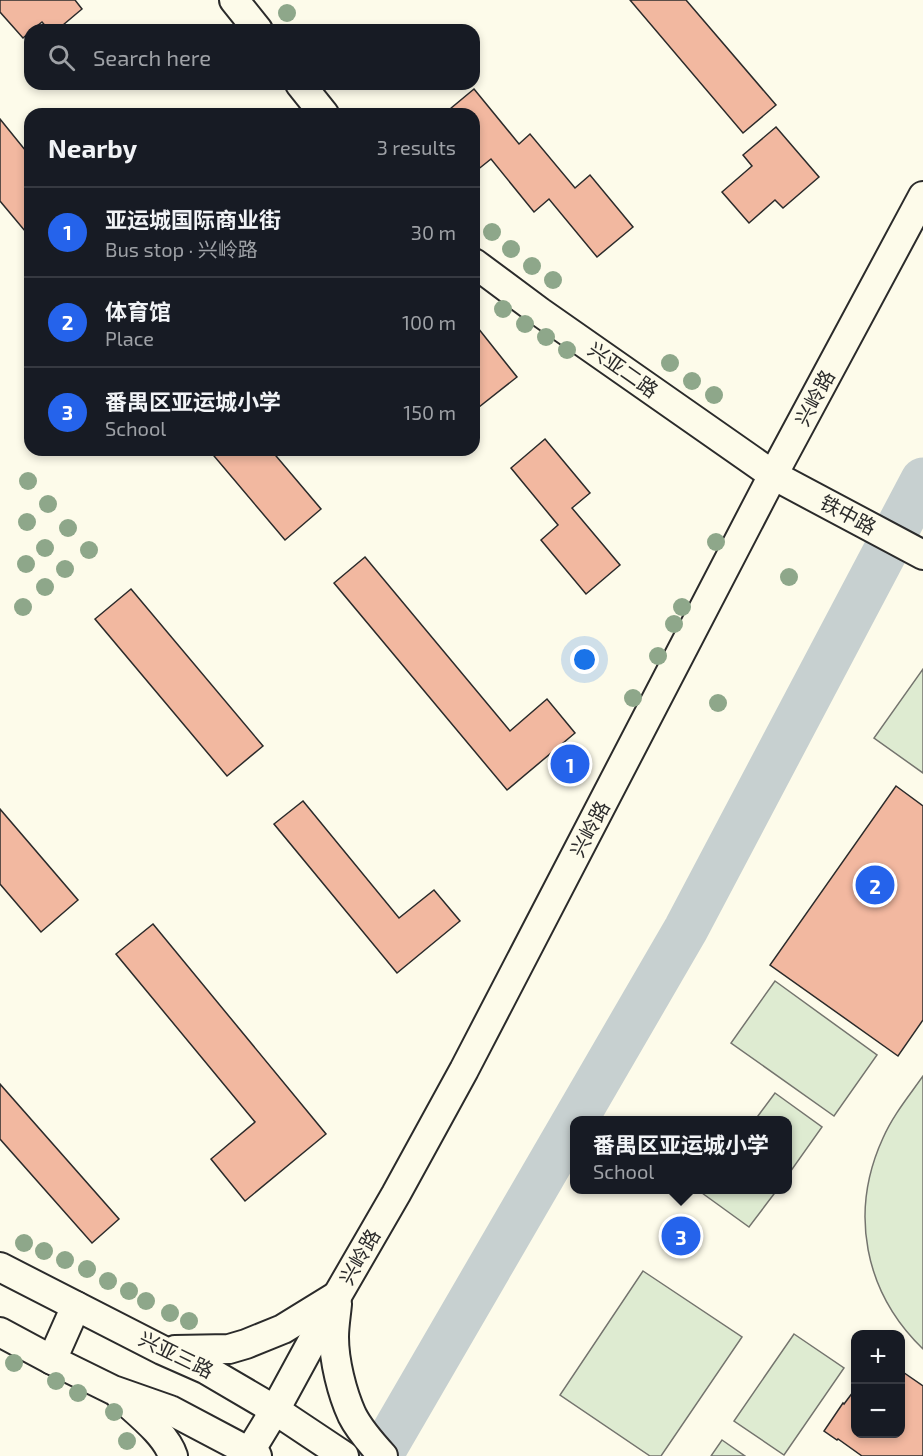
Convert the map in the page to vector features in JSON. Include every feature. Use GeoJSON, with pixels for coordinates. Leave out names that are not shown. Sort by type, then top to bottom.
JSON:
{"type":"FeatureCollection","features":[{"type":"Feature","properties":{"kind":"street"},"geometry":{"type":"LineString","coordinates":[[234,0],[253,24]]}},
{"type":"Feature","properties":{"kind":"street"},"geometry":{"type":"LineString","coordinates":[[305,90],[319,108]]}},
{"type":"Feature","properties":{"kind":"street","name":"兴岭路"},"geometry":{"type":"LineString","coordinates":[[251,1454],[464,1070],[773,475],[923,195]]}},
{"type":"Feature","properties":{"kind":"street","name":"兴亚二路"},"geometry":{"type":"LineString","coordinates":[[480,267],[773,475]]}},
{"type":"Feature","properties":{"kind":"street","name":"铁中路"},"geometry":{"type":"LineString","coordinates":[[773,475],[923,555]]}},
{"type":"Feature","properties":{"kind":"street","name":"兴亚三路"},"geometry":{"type":"LineString","coordinates":[[0,1267],[162,1350],[206,1368],[333,1449]]}},
{"type":"Feature","properties":{"kind":"street"},"geometry":{"type":"LineString","coordinates":[[162,1350],[229,1349],[246,1344],[284,1329],[337,1296]]}},
{"type":"Feature","properties":{"kind":"street"},"geometry":{"type":"LineString","coordinates":[[337,1296],[334,1339],[339,1374],[352,1416],[383,1456]]}},
{"type":"Feature","properties":{"kind":"street"},"geometry":{"type":"LineString","coordinates":[[52,1360],[76,1306]]}},
{"type":"Feature","properties":{"kind":"street"},"geometry":{"type":"LineString","coordinates":[[0,1332],[113,1390],[170,1410],[251,1454]]}},
{"type":"Feature","properties":{"kind":"street"},"geometry":{"type":"LineString","coordinates":[[113,1390],[159,1433],[173,1456]]}},
{"type":"Feature","properties":{"kind":"green space"},"geometry":{"type":"Polygon","coordinates":[[[923,669],[923,773],[874,738],[923,669]]]}},
{"type":"Feature","properties":{"kind":"green space"},"geometry":{"type":"Polygon","coordinates":[[[775,981],[877,1055],[834,1116],[731,1043],[775,981]]]}},
{"type":"Feature","properties":{"kind":"green space"},"geometry":{"type":"Polygon","coordinates":[[[923,1076],[923,1349],[903,1327],[875,1277],[868,1250],[865,1222],[867,1194],[873,1166],[883,1138],[896,1114],[923,1076]]]}},
{"type":"Feature","properties":{"kind":"green space"},"geometry":{"type":"Polygon","coordinates":[[[775,1093],[822,1127],[792,1169],[792,1116],[758,1116],[775,1093]]]}},
{"type":"Feature","properties":{"kind":"green space"},"geometry":{"type":"Polygon","coordinates":[[[703,1194],[774,1194],[749,1227],[703,1194]]]}},
{"type":"Feature","properties":{"kind":"green space"},"geometry":{"type":"Polygon","coordinates":[[[643,1271],[742,1337],[661,1456],[650,1456],[560,1395],[643,1271]]]}},
{"type":"Feature","properties":{"kind":"green space"},"geometry":{"type":"Polygon","coordinates":[[[794,1334],[844,1368],[784,1455],[734,1421],[794,1334]]]}},
{"type":"Feature","properties":{"kind":"green space"},"geometry":{"type":"Polygon","coordinates":[[[722,1440],[745,1456],[711,1456],[722,1440]]]}},
{"type":"Feature","properties":{"kind":"building"},"geometry":{"type":"Polygon","coordinates":[[[0,0],[75,0],[82,9],[64,24],[44,24],[42,22],[24,24],[23,38],[0,12],[0,0]]]}},
{"type":"Feature","properties":{"kind":"building"},"geometry":{"type":"Polygon","coordinates":[[[630,0],[686,0],[776,105],[743,133],[630,0]]]}},
{"type":"Feature","properties":{"kind":"building"},"geometry":{"type":"Polygon","coordinates":[[[475,90],[519,144],[530,134],[575,188],[590,175],[633,227],[597,257],[549,199],[534,212],[491,159],[480,168],[480,108],[451,108],[475,90]]]}},
{"type":"Feature","properties":{"kind":"building"},"geometry":{"type":"Polygon","coordinates":[[[0,119],[24,149],[24,230],[0,201],[0,119]]]}},
{"type":"Feature","properties":{"kind":"building"},"geometry":{"type":"Polygon","coordinates":[[[776,127],[819,177],[783,208],[775,200],[749,223],[722,192],[752,166],[743,155],[776,127]]]}},
{"type":"Feature","properties":{"kind":"building"},"geometry":{"type":"Polygon","coordinates":[[[480,331],[517,377],[480,406],[480,331]]]}},
{"type":"Feature","properties":{"kind":"building"},"geometry":{"type":"Polygon","coordinates":[[[545,439],[590,493],[572,508],[620,565],[586,594],[541,540],[558,525],[511,468],[545,439]]]}},
{"type":"Feature","properties":{"kind":"building"},"geometry":{"type":"Polygon","coordinates":[[[214,456],[276,456],[321,509],[285,540],[214,456]]]}},
{"type":"Feature","properties":{"kind":"building"},"geometry":{"type":"Polygon","coordinates":[[[365,557],[510,731],[547,699],[575,733],[507,790],[334,583],[365,557]]]}},
{"type":"Feature","properties":{"kind":"building"},"geometry":{"type":"Polygon","coordinates":[[[131,589],[263,746],[227,776],[95,619],[131,589]]]}},
{"type":"Feature","properties":{"kind":"building"},"geometry":{"type":"Polygon","coordinates":[[[896,786],[923,806],[923,1020],[898,1056],[770,965],[896,786]]]}},
{"type":"Feature","properties":{"kind":"building"},"geometry":{"type":"Polygon","coordinates":[[[303,801],[399,918],[434,890],[460,921],[397,973],[274,824],[303,801]]]}},
{"type":"Feature","properties":{"kind":"building"},"geometry":{"type":"Polygon","coordinates":[[[0,809],[78,900],[41,932],[0,884],[0,809]]]}},
{"type":"Feature","properties":{"kind":"building"},"geometry":{"type":"Polygon","coordinates":[[[153,924],[326,1134],[245,1201],[211,1159],[255,1122],[116,954],[153,924]]]}},
{"type":"Feature","properties":{"kind":"building"},"geometry":{"type":"Polygon","coordinates":[[[0,1084],[119,1219],[92,1243],[0,1139],[0,1084]]]}},
{"type":"Feature","properties":{"kind":"building"},"geometry":{"type":"Polygon","coordinates":[[[905,1373],[923,1386],[923,1456],[862,1456],[837,1440],[824,1431],[851,1395],[851,1438],[905,1438],[905,1373]]]}},
{"type":"Feature","properties":{"kind":"waterway"},"geometry":{"type":"LineString","coordinates":[[577,1116],[686,929],[923,480]]}},
{"type":"Feature","properties":{"kind":"waterway"},"geometry":{"type":"LineString","coordinates":[[380,1456],[570,1129]]}},
{"type":"Feature","properties":{"kind":"place","name":"亚运城国际商业街"},"geometry":{"type":"Point","coordinates":[570,764]}},
{"type":"Feature","properties":{"kind":"place","name":"体育馆"},"geometry":{"type":"Point","coordinates":[875,885]}},
{"type":"Feature","properties":{"kind":"place","name":"番禺区亚运城小学"},"geometry":{"type":"Point","coordinates":[681,1236]}}]}
